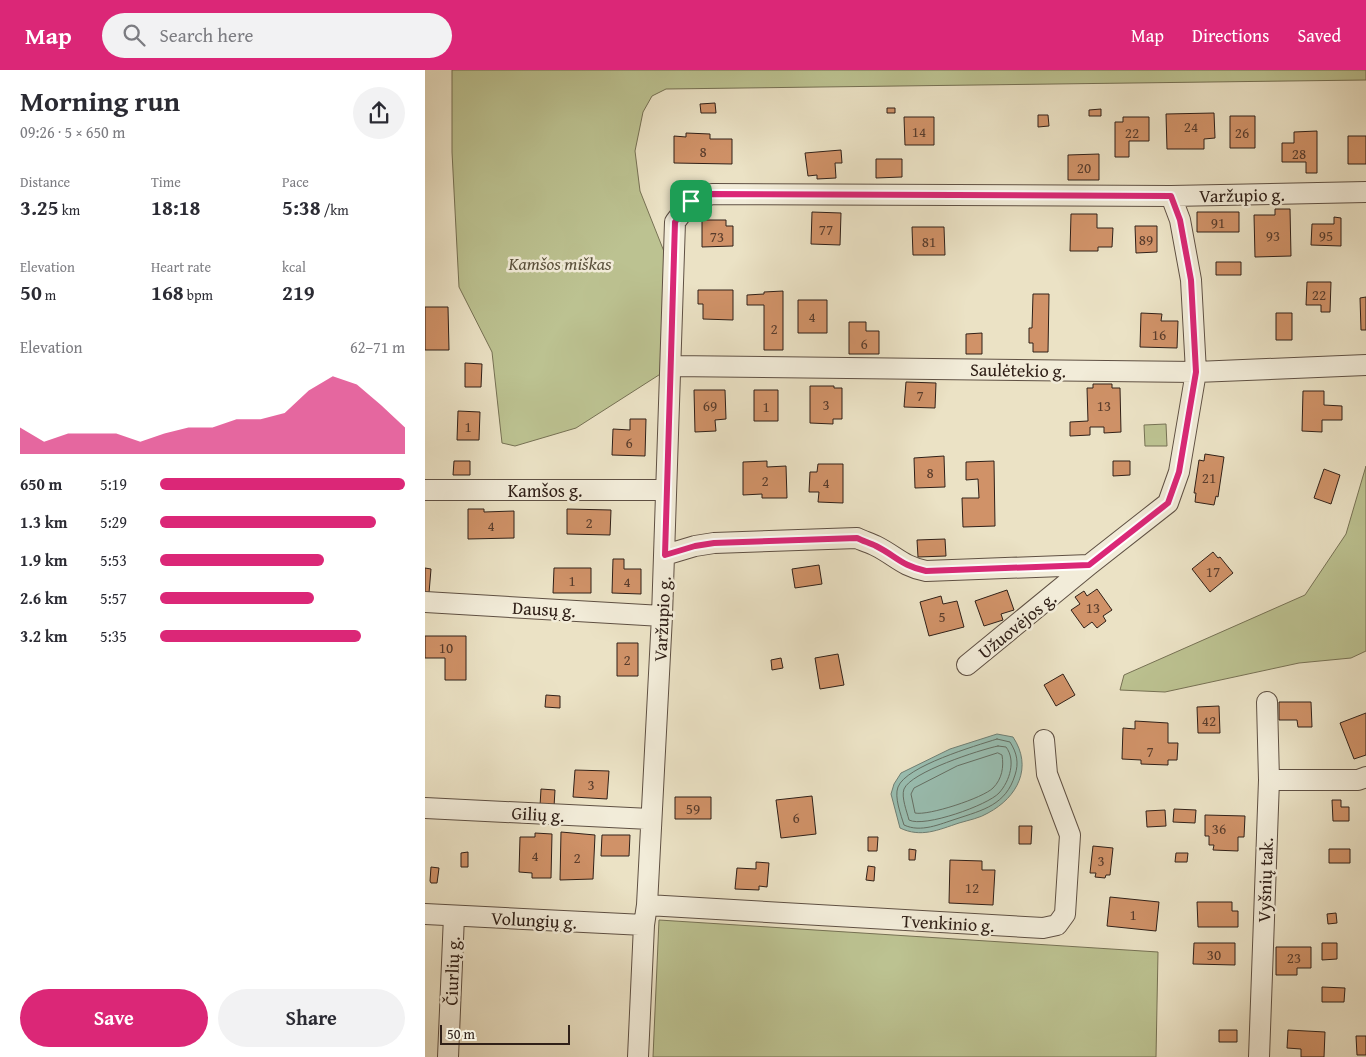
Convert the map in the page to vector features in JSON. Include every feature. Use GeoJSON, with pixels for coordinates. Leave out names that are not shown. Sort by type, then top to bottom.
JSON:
{"type":"FeatureCollection","features":[{"type":"Feature","properties":{"kind":"street","name":"Varžupio g."},"geometry":{"type":"LineString","coordinates":[[638,1057],[665,555],[675,222],[691,201],[712,194],[1171,196],[1366,192]]}},
{"type":"Feature","properties":{"kind":"street","name":"Užuovėjos g."},"geometry":{"type":"LineString","coordinates":[[967,665],[1168,503],[1179,472],[1196,372],[1191,280],[1180,220],[1171,196]]}},
{"type":"Feature","properties":{"kind":"street","name":"Saulėtekio g."},"geometry":{"type":"LineString","coordinates":[[671,366],[1196,372],[1366,365]]}},
{"type":"Feature","properties":{"kind":"street","name":"Kamšos g."},"geometry":{"type":"LineString","coordinates":[[425,490],[666,490]]}},
{"type":"Feature","properties":{"kind":"street","name":"Užuovėjos g."},"geometry":{"type":"LineString","coordinates":[[665,555],[695,546],[714,543],[857,538],[877,546],[899,562],[915,569],[926,571],[1089,565]]}},
{"type":"Feature","properties":{"kind":"street","name":"Dausų g."},"geometry":{"type":"LineString","coordinates":[[425,602],[662,616]]}},
{"type":"Feature","properties":{"kind":"street","name":"Vyšnių tak."},"geometry":{"type":"LineString","coordinates":[[1259,1057],[1269,780],[1267,702]]}},
{"type":"Feature","properties":{"kind":"street","name":"Tvenkinio g."},"geometry":{"type":"LineString","coordinates":[[645,915],[1043,928],[1057,925],[1065,914],[1070,835],[1047,774],[1044,740]]}},
{"type":"Feature","properties":{"kind":"street"},"geometry":{"type":"LineString","coordinates":[[1269,780],[1358,780],[1366,777]]}},
{"type":"Feature","properties":{"kind":"street","name":"Gilių g."},"geometry":{"type":"LineString","coordinates":[[425,808],[651,819]]}},
{"type":"Feature","properties":{"kind":"street","name":"Volungių g."},"geometry":{"type":"LineString","coordinates":[[425,914],[454,916],[645,915]]}},
{"type":"Feature","properties":{"kind":"street","name":"Čiurlių g."},"geometry":{"type":"LineString","coordinates":[[448,1057],[454,916]]}},
{"type":"Feature","properties":{"kind":"green space","name":"Kamšos miškas"},"geometry":{"type":"Polygon","coordinates":[[[452,70],[1366,70],[1366,80],[666,89],[652,96],[643,112],[635,151],[640,191],[667,259],[662,373],[576,428],[515,446],[502,443],[492,352],[459,287],[452,152],[452,70]]]}},
{"type":"Feature","properties":{"kind":"green space"},"geometry":{"type":"Polygon","coordinates":[[[1166,424],[1167,446],[1145,446],[1144,425],[1166,424]]]}},
{"type":"Feature","properties":{"kind":"green space"},"geometry":{"type":"Polygon","coordinates":[[[1366,466],[1366,651],[1351,658],[1299,663],[1165,692],[1120,690],[1124,675],[1305,595],[1346,534],[1366,466]]]}},
{"type":"Feature","properties":{"kind":"green space"},"geometry":{"type":"Polygon","coordinates":[[[659,920],[1158,952],[1156,1057],[653,1057],[659,920]]]}},
{"type":"Feature","properties":{"kind":"water"},"geometry":{"type":"Polygon","coordinates":[[[997,734],[1013,737],[1022,759],[1022,770],[1019,780],[1007,799],[985,815],[937,830],[922,833],[900,828],[891,794],[894,784],[901,773],[950,749],[997,734]]]}},
{"type":"Feature","properties":{"kind":"building"},"geometry":{"type":"Polygon","coordinates":[[[715,103],[716,113],[701,113],[700,104],[715,103]]]}},
{"type":"Feature","properties":{"kind":"building"},"geometry":{"type":"Polygon","coordinates":[[[887,108],[895,108],[895,113],[887,113],[887,108]]]}},
{"type":"Feature","properties":{"kind":"building"},"geometry":{"type":"Polygon","coordinates":[[[1101,109],[1101,116],[1089,116],[1089,110],[1101,109]]]}},
{"type":"Feature","properties":{"kind":"building"},"geometry":{"type":"Polygon","coordinates":[[[1214,113],[1215,138],[1204,139],[1204,149],[1167,149],[1166,114],[1214,113]]]}},
{"type":"Feature","properties":{"kind":"building"},"geometry":{"type":"Polygon","coordinates":[[[1038,115],[1048,115],[1049,126],[1038,127],[1038,115]]]}},
{"type":"Feature","properties":{"kind":"building"},"geometry":{"type":"Polygon","coordinates":[[[1230,116],[1255,116],[1255,148],[1230,148],[1230,116]]]}},
{"type":"Feature","properties":{"kind":"building"},"geometry":{"type":"Polygon","coordinates":[[[904,117],[934,117],[934,145],[905,145],[904,117]]]}},
{"type":"Feature","properties":{"kind":"building"},"geometry":{"type":"Polygon","coordinates":[[[1123,117],[1149,117],[1149,141],[1129,141],[1129,157],[1115,157],[1115,122],[1123,122],[1123,117]]]}},
{"type":"Feature","properties":{"kind":"building"},"geometry":{"type":"Polygon","coordinates":[[[1317,131],[1317,173],[1306,173],[1306,162],[1282,162],[1282,143],[1294,143],[1294,132],[1317,131]]]}},
{"type":"Feature","properties":{"kind":"building"},"geometry":{"type":"Polygon","coordinates":[[[686,133],[710,134],[710,139],[732,139],[732,164],[674,163],[674,136],[686,137],[686,133]]]}},
{"type":"Feature","properties":{"kind":"building"},"geometry":{"type":"Polygon","coordinates":[[[1348,136],[1366,136],[1366,164],[1348,164],[1348,136]]]}},
{"type":"Feature","properties":{"kind":"building"},"geometry":{"type":"Polygon","coordinates":[[[841,150],[842,163],[835,163],[836,178],[817,179],[817,175],[808,176],[805,153],[841,150]]]}},
{"type":"Feature","properties":{"kind":"building"},"geometry":{"type":"Polygon","coordinates":[[[1099,154],[1099,180],[1068,180],[1068,155],[1099,154]]]}},
{"type":"Feature","properties":{"kind":"building"},"geometry":{"type":"Polygon","coordinates":[[[876,159],[902,159],[902,177],[876,178],[876,159]]]}},
{"type":"Feature","properties":{"kind":"building"},"geometry":{"type":"Polygon","coordinates":[[[1275,209],[1290,209],[1291,256],[1255,257],[1254,215],[1275,215],[1275,209]]]}},
{"type":"Feature","properties":{"kind":"building"},"geometry":{"type":"Polygon","coordinates":[[[812,212],[841,213],[840,245],[811,244],[812,212]]]}},
{"type":"Feature","properties":{"kind":"building"},"geometry":{"type":"Polygon","coordinates":[[[1197,212],[1239,212],[1239,232],[1197,232],[1197,212]]]}},
{"type":"Feature","properties":{"kind":"building"},"geometry":{"type":"Polygon","coordinates":[[[1071,214],[1097,214],[1097,228],[1113,228],[1112,247],[1098,247],[1098,251],[1070,251],[1071,214]]]}},
{"type":"Feature","properties":{"kind":"building"},"geometry":{"type":"Polygon","coordinates":[[[1334,217],[1341,218],[1341,246],[1311,245],[1312,224],[1334,224],[1334,217]]]}},
{"type":"Feature","properties":{"kind":"building"},"geometry":{"type":"Polygon","coordinates":[[[702,220],[726,220],[726,226],[733,226],[733,246],[702,247],[702,220]]]}},
{"type":"Feature","properties":{"kind":"building"},"geometry":{"type":"Polygon","coordinates":[[[1135,226],[1157,226],[1157,252],[1136,253],[1135,226]]]}},
{"type":"Feature","properties":{"kind":"building"},"geometry":{"type":"Polygon","coordinates":[[[912,227],[944,227],[945,255],[913,255],[912,227]]]}},
{"type":"Feature","properties":{"kind":"building"},"geometry":{"type":"Polygon","coordinates":[[[1216,262],[1241,262],[1241,275],[1216,275],[1216,262]]]}},
{"type":"Feature","properties":{"kind":"building"},"geometry":{"type":"Polygon","coordinates":[[[1307,282],[1331,282],[1330,312],[1321,312],[1321,305],[1306,305],[1307,282]]]}},
{"type":"Feature","properties":{"kind":"building"},"geometry":{"type":"Polygon","coordinates":[[[698,290],[733,290],[733,320],[703,319],[703,304],[698,304],[698,290]]]}},
{"type":"Feature","properties":{"kind":"building"},"geometry":{"type":"Polygon","coordinates":[[[783,291],[783,350],[764,350],[764,305],[747,305],[747,295],[783,291]]]}},
{"type":"Feature","properties":{"kind":"building"},"geometry":{"type":"Polygon","coordinates":[[[1033,294],[1049,294],[1048,352],[1033,352],[1033,343],[1029,343],[1029,328],[1032,328],[1033,294]]]}},
{"type":"Feature","properties":{"kind":"building"},"geometry":{"type":"Polygon","coordinates":[[[1366,297],[1366,330],[1361,330],[1360,298],[1366,297]]]}},
{"type":"Feature","properties":{"kind":"building"},"geometry":{"type":"Polygon","coordinates":[[[798,300],[827,300],[827,333],[798,333],[798,300]]]}},
{"type":"Feature","properties":{"kind":"building"},"geometry":{"type":"Polygon","coordinates":[[[425,307],[448,307],[449,350],[425,350],[425,307]]]}},
{"type":"Feature","properties":{"kind":"building"},"geometry":{"type":"Polygon","coordinates":[[[1141,313],[1162,314],[1161,321],[1178,321],[1177,348],[1140,347],[1141,313]]]}},
{"type":"Feature","properties":{"kind":"building"},"geometry":{"type":"Polygon","coordinates":[[[1276,313],[1292,313],[1292,340],[1276,340],[1276,313]]]}},
{"type":"Feature","properties":{"kind":"building"},"geometry":{"type":"Polygon","coordinates":[[[849,322],[866,322],[866,331],[879,331],[879,354],[849,354],[849,322]]]}},
{"type":"Feature","properties":{"kind":"building"},"geometry":{"type":"Polygon","coordinates":[[[982,333],[982,354],[966,354],[966,334],[982,333]]]}},
{"type":"Feature","properties":{"kind":"building"},"geometry":{"type":"Polygon","coordinates":[[[465,363],[482,364],[481,387],[465,387],[465,363]]]}},
{"type":"Feature","properties":{"kind":"building"},"geometry":{"type":"Polygon","coordinates":[[[906,382],[936,383],[935,408],[904,407],[906,382]]]}},
{"type":"Feature","properties":{"kind":"building"},"geometry":{"type":"Polygon","coordinates":[[[1093,384],[1112,384],[1112,388],[1120,388],[1121,432],[1104,433],[1104,427],[1090,427],[1090,435],[1070,436],[1070,422],[1088,421],[1087,388],[1093,388],[1093,384]]]}},
{"type":"Feature","properties":{"kind":"building"},"geometry":{"type":"Polygon","coordinates":[[[810,386],[842,388],[842,419],[833,419],[833,424],[810,423],[810,386]]]}},
{"type":"Feature","properties":{"kind":"building"},"geometry":{"type":"Polygon","coordinates":[[[694,390],[725,390],[726,419],[715,420],[716,431],[695,432],[694,390]]]}},
{"type":"Feature","properties":{"kind":"building"},"geometry":{"type":"Polygon","coordinates":[[[754,390],[778,390],[778,421],[754,421],[754,390]]]}},
{"type":"Feature","properties":{"kind":"building"},"geometry":{"type":"Polygon","coordinates":[[[1303,391],[1324,391],[1324,405],[1342,406],[1342,420],[1322,420],[1322,432],[1302,431],[1303,391]]]}},
{"type":"Feature","properties":{"kind":"building"},"geometry":{"type":"Polygon","coordinates":[[[458,411],[480,412],[479,440],[457,440],[458,411]]]}},
{"type":"Feature","properties":{"kind":"building"},"geometry":{"type":"Polygon","coordinates":[[[630,419],[646,419],[645,456],[612,455],[613,429],[630,430],[630,419]]]}},
{"type":"Feature","properties":{"kind":"building"},"geometry":{"type":"Polygon","coordinates":[[[1205,454],[1224,457],[1218,497],[1216,496],[1214,505],[1195,502],[1196,493],[1194,493],[1199,460],[1204,461],[1205,454]]]}},
{"type":"Feature","properties":{"kind":"building"},"geometry":{"type":"Polygon","coordinates":[[[944,456],[945,487],[915,488],[914,458],[944,456]]]}},
{"type":"Feature","properties":{"kind":"building"},"geometry":{"type":"Polygon","coordinates":[[[454,461],[470,461],[470,475],[453,475],[454,461]]]}},
{"type":"Feature","properties":{"kind":"building"},"geometry":{"type":"Polygon","coordinates":[[[767,461],[767,467],[786,466],[787,498],[762,498],[762,494],[743,495],[743,462],[767,461]]]}},
{"type":"Feature","properties":{"kind":"building"},"geometry":{"type":"Polygon","coordinates":[[[994,461],[995,526],[963,527],[962,498],[979,498],[978,479],[966,480],[966,462],[994,461]]]}},
{"type":"Feature","properties":{"kind":"building"},"geometry":{"type":"Polygon","coordinates":[[[1113,461],[1130,461],[1130,475],[1113,476],[1113,461]]]}},
{"type":"Feature","properties":{"kind":"building"},"geometry":{"type":"Polygon","coordinates":[[[818,464],[843,464],[843,503],[818,502],[819,492],[809,492],[810,472],[817,472],[818,464]]]}},
{"type":"Feature","properties":{"kind":"building"},"geometry":{"type":"Polygon","coordinates":[[[1324,469],[1340,475],[1331,504],[1314,498],[1324,469]]]}},
{"type":"Feature","properties":{"kind":"building"},"geometry":{"type":"Polygon","coordinates":[[[468,509],[484,509],[484,512],[514,511],[514,538],[468,539],[468,509]]]}},
{"type":"Feature","properties":{"kind":"building"},"geometry":{"type":"Polygon","coordinates":[[[567,509],[611,510],[610,535],[567,534],[567,509]]]}},
{"type":"Feature","properties":{"kind":"building"},"geometry":{"type":"Polygon","coordinates":[[[945,539],[946,556],[918,557],[917,540],[945,539]]]}},
{"type":"Feature","properties":{"kind":"building"},"geometry":{"type":"Polygon","coordinates":[[[1213,552],[1218,558],[1220,557],[1233,573],[1210,592],[1192,569],[1213,552]]]}},
{"type":"Feature","properties":{"kind":"building"},"geometry":{"type":"Polygon","coordinates":[[[613,559],[624,559],[624,569],[641,569],[641,594],[612,593],[613,559]]]}},
{"type":"Feature","properties":{"kind":"building"},"geometry":{"type":"Polygon","coordinates":[[[819,565],[822,584],[795,588],[792,569],[819,565]]]}},
{"type":"Feature","properties":{"kind":"building"},"geometry":{"type":"Polygon","coordinates":[[[425,568],[431,569],[429,593],[425,593],[425,568]]]}},
{"type":"Feature","properties":{"kind":"building"},"geometry":{"type":"Polygon","coordinates":[[[554,568],[591,568],[591,593],[553,593],[554,568]]]}},
{"type":"Feature","properties":{"kind":"building"},"geometry":{"type":"Polygon","coordinates":[[[1097,589],[1112,610],[1103,616],[1106,621],[1097,628],[1092,622],[1084,628],[1071,610],[1080,604],[1075,597],[1084,591],[1087,596],[1097,589]]]}},
{"type":"Feature","properties":{"kind":"building"},"geometry":{"type":"Polygon","coordinates":[[[1007,590],[1014,610],[1001,614],[1003,620],[984,626],[975,601],[1007,590]]]}},
{"type":"Feature","properties":{"kind":"building"},"geometry":{"type":"Polygon","coordinates":[[[941,596],[943,604],[957,601],[964,627],[929,636],[920,602],[941,596]]]}},
{"type":"Feature","properties":{"kind":"building"},"geometry":{"type":"Polygon","coordinates":[[[425,636],[466,636],[466,680],[445,680],[445,658],[425,658],[425,636]]]}},
{"type":"Feature","properties":{"kind":"building"},"geometry":{"type":"Polygon","coordinates":[[[617,643],[638,643],[638,676],[617,676],[617,643]]]}},
{"type":"Feature","properties":{"kind":"building"},"geometry":{"type":"Polygon","coordinates":[[[838,654],[844,685],[820,689],[815,658],[838,654]]]}},
{"type":"Feature","properties":{"kind":"building"},"geometry":{"type":"Polygon","coordinates":[[[781,658],[783,668],[772,670],[771,660],[781,658]]]}},
{"type":"Feature","properties":{"kind":"building"},"geometry":{"type":"Polygon","coordinates":[[[1063,674],[1075,695],[1056,706],[1044,685],[1063,674]]]}},
{"type":"Feature","properties":{"kind":"building"},"geometry":{"type":"Polygon","coordinates":[[[546,695],[560,696],[560,708],[545,707],[546,695]]]}},
{"type":"Feature","properties":{"kind":"building"},"geometry":{"type":"Polygon","coordinates":[[[1279,702],[1311,702],[1312,727],[1298,727],[1297,720],[1279,720],[1279,702]]]}},
{"type":"Feature","properties":{"kind":"building"},"geometry":{"type":"Polygon","coordinates":[[[1219,706],[1220,733],[1198,733],[1197,707],[1219,706]]]}},
{"type":"Feature","properties":{"kind":"building"},"geometry":{"type":"Polygon","coordinates":[[[1366,713],[1366,755],[1354,759],[1340,723],[1366,713]]]}},
{"type":"Feature","properties":{"kind":"building"},"geometry":{"type":"Polygon","coordinates":[[[1135,721],[1168,723],[1168,743],[1178,743],[1177,760],[1168,760],[1168,765],[1141,764],[1141,760],[1122,759],[1123,728],[1135,729],[1135,721]]]}},
{"type":"Feature","properties":{"kind":"building"},"geometry":{"type":"Polygon","coordinates":[[[575,770],[609,771],[607,799],[573,797],[575,770]]]}},
{"type":"Feature","properties":{"kind":"building"},"geometry":{"type":"Polygon","coordinates":[[[541,789],[555,790],[554,807],[540,806],[541,789]]]}},
{"type":"Feature","properties":{"kind":"building"},"geometry":{"type":"Polygon","coordinates":[[[812,796],[816,834],[781,838],[776,800],[812,796]]]}},
{"type":"Feature","properties":{"kind":"building"},"geometry":{"type":"Polygon","coordinates":[[[675,797],[711,797],[711,819],[675,819],[675,797]]]}},
{"type":"Feature","properties":{"kind":"building"},"geometry":{"type":"Polygon","coordinates":[[[1332,800],[1341,800],[1341,807],[1349,807],[1349,821],[1333,821],[1332,800]]]}},
{"type":"Feature","properties":{"kind":"building"},"geometry":{"type":"Polygon","coordinates":[[[1174,809],[1196,810],[1195,823],[1173,822],[1174,809]]]}},
{"type":"Feature","properties":{"kind":"building"},"geometry":{"type":"Polygon","coordinates":[[[1165,810],[1166,826],[1147,827],[1146,811],[1165,810]]]}},
{"type":"Feature","properties":{"kind":"building"},"geometry":{"type":"Polygon","coordinates":[[[1205,815],[1245,816],[1244,837],[1238,837],[1238,851],[1213,850],[1214,845],[1209,845],[1209,836],[1205,836],[1205,815]]]}},
{"type":"Feature","properties":{"kind":"building"},"geometry":{"type":"Polygon","coordinates":[[[1019,826],[1032,826],[1031,844],[1019,844],[1019,826]]]}},
{"type":"Feature","properties":{"kind":"building"},"geometry":{"type":"Polygon","coordinates":[[[561,832],[595,835],[593,879],[560,880],[561,832]]]}},
{"type":"Feature","properties":{"kind":"building"},"geometry":{"type":"Polygon","coordinates":[[[535,833],[552,834],[551,878],[532,878],[532,873],[519,872],[520,837],[535,837],[535,833]]]}},
{"type":"Feature","properties":{"kind":"building"},"geometry":{"type":"Polygon","coordinates":[[[602,835],[630,835],[629,856],[601,856],[602,835]]]}},
{"type":"Feature","properties":{"kind":"building"},"geometry":{"type":"Polygon","coordinates":[[[868,837],[878,837],[877,851],[868,851],[868,837]]]}},
{"type":"Feature","properties":{"kind":"building"},"geometry":{"type":"Polygon","coordinates":[[[1093,846],[1113,848],[1110,875],[1106,875],[1105,878],[1095,877],[1096,873],[1090,873],[1093,846]]]}},
{"type":"Feature","properties":{"kind":"building"},"geometry":{"type":"Polygon","coordinates":[[[909,849],[916,850],[915,860],[909,860],[909,849]]]}},
{"type":"Feature","properties":{"kind":"building"},"geometry":{"type":"Polygon","coordinates":[[[1329,849],[1350,849],[1350,863],[1329,863],[1329,849]]]}},
{"type":"Feature","properties":{"kind":"building"},"geometry":{"type":"Polygon","coordinates":[[[468,852],[468,867],[461,867],[461,853],[468,852]]]}},
{"type":"Feature","properties":{"kind":"building"},"geometry":{"type":"Polygon","coordinates":[[[1176,853],[1188,853],[1187,862],[1175,862],[1176,853]]]}},
{"type":"Feature","properties":{"kind":"building"},"geometry":{"type":"Polygon","coordinates":[[[950,860],[982,861],[982,870],[995,870],[993,905],[949,903],[950,860]]]}},
{"type":"Feature","properties":{"kind":"building"},"geometry":{"type":"Polygon","coordinates":[[[756,862],[769,863],[767,887],[759,886],[759,890],[735,889],[737,868],[756,869],[756,862]]]}},
{"type":"Feature","properties":{"kind":"building"},"geometry":{"type":"Polygon","coordinates":[[[868,866],[875,867],[874,881],[866,880],[868,866]]]}},
{"type":"Feature","properties":{"kind":"building"},"geometry":{"type":"Polygon","coordinates":[[[431,867],[439,868],[437,883],[431,883],[430,881],[431,867]]]}},
{"type":"Feature","properties":{"kind":"building"},"geometry":{"type":"Polygon","coordinates":[[[1110,897],[1159,902],[1156,931],[1107,926],[1110,897]]]}},
{"type":"Feature","properties":{"kind":"building"},"geometry":{"type":"Polygon","coordinates":[[[1197,902],[1232,902],[1232,911],[1238,911],[1238,927],[1198,927],[1197,902]]]}},
{"type":"Feature","properties":{"kind":"building"},"geometry":{"type":"Polygon","coordinates":[[[1336,913],[1337,923],[1328,924],[1327,914],[1336,913]]]}},
{"type":"Feature","properties":{"kind":"building"},"geometry":{"type":"Polygon","coordinates":[[[1194,943],[1235,943],[1235,965],[1193,964],[1194,943]]]}},
{"type":"Feature","properties":{"kind":"building"},"geometry":{"type":"Polygon","coordinates":[[[1322,943],[1337,943],[1337,959],[1322,960],[1322,943]]]}},
{"type":"Feature","properties":{"kind":"building"},"geometry":{"type":"Polygon","coordinates":[[[1276,947],[1311,947],[1311,968],[1297,968],[1297,975],[1276,975],[1276,947]]]}},
{"type":"Feature","properties":{"kind":"building"},"geometry":{"type":"Polygon","coordinates":[[[1322,987],[1345,988],[1344,1002],[1322,1002],[1322,987]]]}},
{"type":"Feature","properties":{"kind":"building"},"geometry":{"type":"Polygon","coordinates":[[[1219,1030],[1237,1030],[1237,1042],[1219,1042],[1219,1030]]]}},
{"type":"Feature","properties":{"kind":"building"},"geometry":{"type":"Polygon","coordinates":[[[1288,1030],[1325,1032],[1324,1057],[1301,1057],[1301,1049],[1287,1048],[1288,1030]]]}},
{"type":"Feature","properties":{"kind":"building"},"geometry":{"type":"Polygon","coordinates":[[[1356,1036],[1366,1036],[1366,1055],[1357,1055],[1356,1036]]]}},
{"type":"Feature","properties":{"kind":"route"},"geometry":{"type":"LineString","coordinates":[[712,194],[1171,196],[1180,220],[1191,280],[1196,372],[1179,472],[1168,503],[1089,565],[926,571],[915,569],[899,562],[877,546],[857,538],[714,543],[695,546],[665,555],[675,222],[691,201],[712,194]]}}]}
